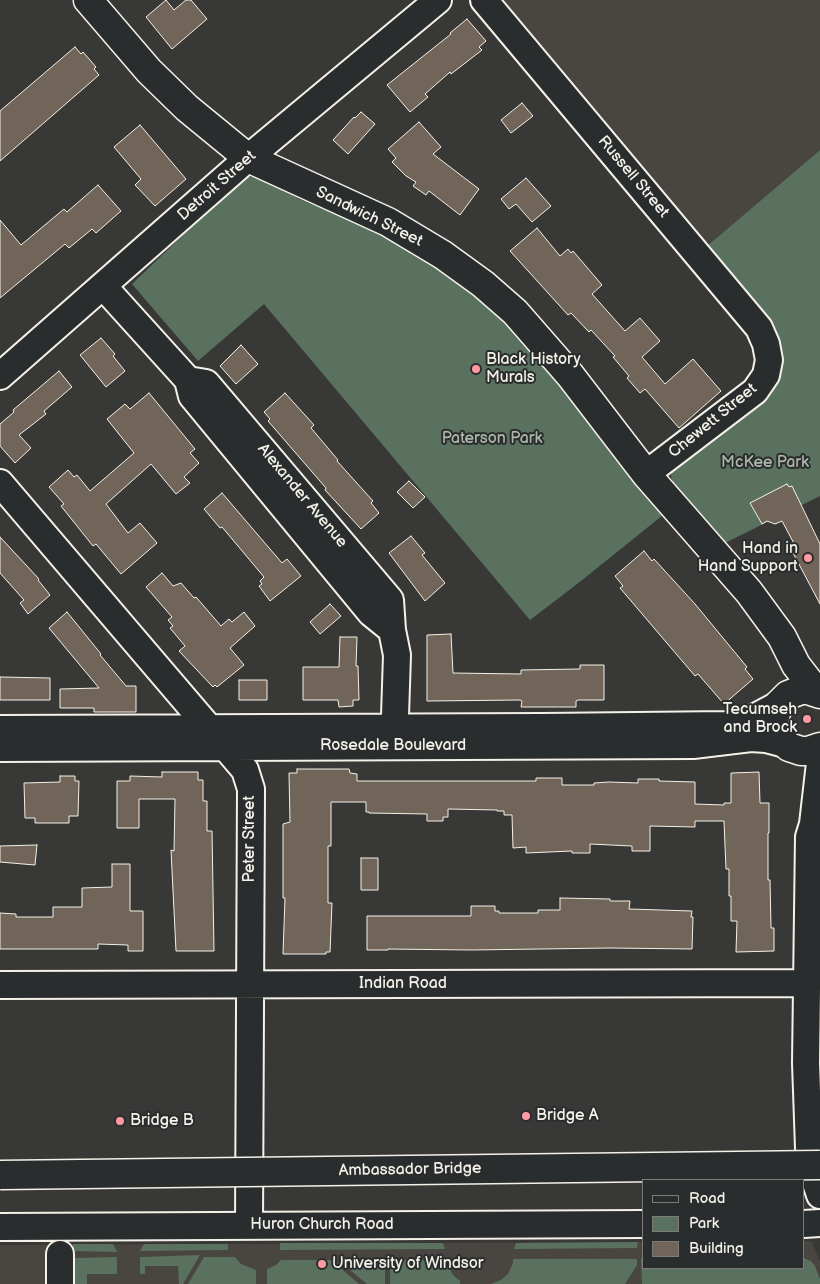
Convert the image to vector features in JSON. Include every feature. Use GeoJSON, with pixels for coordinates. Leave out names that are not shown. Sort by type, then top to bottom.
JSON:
{"type":"FeatureCollection","features":[{"type":"Feature","properties":{"kind":"main road","name":"Sandwich Street"},"geometry":{"type":"LineString","coordinates":[[88,0],[149,71],[187,108],[248,158],[388,222],[443,254],[515,312],[570,375],[646,474],[749,592]]}},
{"type":"Feature","properties":{"kind":"main road"},"geometry":{"type":"LineString","coordinates":[[749,592],[782,637],[802,675],[818,692]]}},
{"type":"Feature","properties":{"kind":"main road"},"geometry":{"type":"LineString","coordinates":[[749,592],[770,639],[777,661],[778,705],[774,716],[778,736],[806,751]]}},
{"type":"Feature","properties":{"kind":"main road"},"geometry":{"type":"LineString","coordinates":[[778,705],[794,692],[808,690],[818,692]]}},
{"type":"Feature","properties":{"kind":"main road","name":"Ambassador Bridge"},"geometry":{"type":"LineString","coordinates":[[0,1175],[820,1165]]}},
{"type":"Feature","properties":{"kind":"street","name":"Detroit Street"},"geometry":{"type":"LineString","coordinates":[[0,376],[248,158],[438,0]]}},
{"type":"Feature","properties":{"kind":"street","name":"Russell Street"},"geometry":{"type":"LineString","coordinates":[[484,0],[759,328],[766,344],[769,360]]}},
{"type":"Feature","properties":{"kind":"street","name":"Alexander Avenue"},"geometry":{"type":"LineString","coordinates":[[103,286],[188,380],[206,383],[390,600],[392,630],[397,654],[394,737]]}},
{"type":"Feature","properties":{"kind":"street","name":"Chewett Street"},"geometry":{"type":"LineString","coordinates":[[646,474],[755,391],[766,375],[769,360]]}},
{"type":"Feature","properties":{"kind":"street","name":"Peter Street"},"geometry":{"type":"LineString","coordinates":[[0,483],[245,770],[250,789],[249,1226]]}},
{"type":"Feature","properties":{"kind":"street","name":"Rosedale Boulevard"},"geometry":{"type":"LineString","coordinates":[[0,748],[217,738],[394,737],[728,725],[748,721],[778,705]]}},
{"type":"Feature","properties":{"kind":"street","name":"Rosedale Boulevard"},"geometry":{"type":"LineString","coordinates":[[0,729],[217,738]]}},
{"type":"Feature","properties":{"kind":"street","name":"Rosedale Boulevard"},"geometry":{"type":"LineString","coordinates":[[394,737],[693,745],[751,738],[766,739],[806,751]]}},
{"type":"Feature","properties":{"kind":"street"},"geometry":{"type":"LineString","coordinates":[[806,751],[803,781],[804,824],[809,837],[806,1091],[808,1148],[813,1174],[820,1195]]}},
{"type":"Feature","properties":{"kind":"street","name":"Indian Road"},"geometry":{"type":"LineString","coordinates":[[0,985],[807,983]]}},
{"type":"Feature","properties":{"kind":"street"},"geometry":{"type":"LineString","coordinates":[[805,1224],[820,1223]]}},
{"type":"Feature","properties":{"kind":"street","name":"Huron Church Road"},"geometry":{"type":"LineString","coordinates":[[0,1227],[642,1224]]}},
{"type":"Feature","properties":{"kind":"street"},"geometry":{"type":"LineString","coordinates":[[60,1254],[60,1284]]}},
{"type":"Feature","properties":{"kind":"shaded area"},"geometry":{"type":"Polygon","coordinates":[[[497,0],[820,0],[820,150],[706,247],[497,0]]]}},
{"type":"Feature","properties":{"kind":"shaded area","name":"University of Windsor"},"geometry":{"type":"Polygon","coordinates":[[[805,1241],[811,1241],[820,1261],[820,1284],[0,1284],[0,1245],[642,1242],[642,1269],[805,1269],[805,1241]]]}},
{"type":"Feature","properties":{"kind":"green space","name":"McKee Park"},"geometry":{"type":"Polygon","coordinates":[[[820,150],[820,496],[723,544],[674,485],[671,477],[672,467],[778,370],[783,353],[774,331],[706,247],[820,150]]]}},
{"type":"Feature","properties":{"kind":"green space","name":"Paterson Park"},"geometry":{"type":"Polygon","coordinates":[[[247,177],[260,177],[299,199],[392,239],[429,260],[465,286],[508,324],[559,382],[663,515],[530,620],[264,304],[198,361],[132,284],[233,187],[247,177]]]}},
{"type":"Feature","properties":{"kind":"green space"},"geometry":{"type":"Polygon","coordinates":[[[638,1242],[637,1248],[514,1249],[516,1243],[638,1242]]]}},
{"type":"Feature","properties":{"kind":"green space"},"geometry":{"type":"Polygon","coordinates":[[[280,1243],[443,1243],[445,1249],[280,1250],[280,1243]]]}},
{"type":"Feature","properties":{"kind":"green space"},"geometry":{"type":"Polygon","coordinates":[[[73,1244],[113,1244],[117,1252],[73,1251],[73,1244]]]}},
{"type":"Feature","properties":{"kind":"green space"},"geometry":{"type":"Polygon","coordinates":[[[144,1244],[228,1244],[228,1250],[140,1251],[144,1244]]]}},
{"type":"Feature","properties":{"kind":"green space"},"geometry":{"type":"Polygon","coordinates":[[[200,1255],[183,1284],[179,1284],[178,1266],[145,1266],[145,1274],[140,1274],[140,1257],[200,1255]]]}},
{"type":"Feature","properties":{"kind":"green space"},"geometry":{"type":"Polygon","coordinates":[[[117,1257],[117,1274],[87,1274],[87,1284],[71,1284],[74,1277],[74,1258],[117,1257]]]}},
{"type":"Feature","properties":{"kind":"green space"},"geometry":{"type":"Polygon","coordinates":[[[204,1257],[235,1257],[241,1264],[256,1270],[256,1284],[188,1284],[204,1257]]]}},
{"type":"Feature","properties":{"kind":"green space"},"geometry":{"type":"Polygon","coordinates":[[[805,1258],[811,1261],[815,1266],[820,1284],[642,1284],[641,1259],[642,1269],[805,1269],[805,1258]]]}},
{"type":"Feature","properties":{"kind":"green space"},"geometry":{"type":"Polygon","coordinates":[[[513,1259],[637,1259],[637,1265],[625,1284],[491,1284],[501,1280],[508,1274],[513,1259]]]}},
{"type":"Feature","properties":{"kind":"green space"},"geometry":{"type":"Polygon","coordinates":[[[281,1260],[331,1260],[359,1284],[267,1284],[267,1269],[276,1265],[281,1260]]]}},
{"type":"Feature","properties":{"kind":"green space"},"geometry":{"type":"Polygon","coordinates":[[[385,1260],[385,1284],[367,1284],[339,1261],[385,1260]]]}},
{"type":"Feature","properties":{"kind":"green space"},"geometry":{"type":"Polygon","coordinates":[[[390,1260],[446,1260],[453,1275],[460,1281],[460,1284],[390,1284],[390,1260]]]}},
{"type":"Feature","properties":{"kind":"building"},"geometry":{"type":"Polygon","coordinates":[[[166,0],[174,10],[186,0],[191,0],[207,19],[172,49],[146,17],[166,0]]]}},
{"type":"Feature","properties":{"kind":"building"},"geometry":{"type":"Polygon","coordinates":[[[467,19],[486,41],[479,47],[482,50],[451,74],[450,72],[425,94],[428,97],[410,112],[387,85],[467,19]]]}},
{"type":"Feature","properties":{"kind":"building"},"geometry":{"type":"Polygon","coordinates":[[[75,47],[81,54],[83,52],[96,67],[94,69],[99,75],[0,161],[0,111],[75,47]]]}},
{"type":"Feature","properties":{"kind":"building"},"geometry":{"type":"Polygon","coordinates":[[[522,103],[533,116],[511,133],[501,120],[522,103]]]}},
{"type":"Feature","properties":{"kind":"building"},"geometry":{"type":"Polygon","coordinates":[[[361,112],[375,124],[348,154],[333,140],[361,112]]]}},
{"type":"Feature","properties":{"kind":"building"},"geometry":{"type":"Polygon","coordinates":[[[419,122],[441,147],[433,154],[479,189],[460,215],[429,191],[426,195],[413,186],[416,182],[406,176],[392,162],[396,158],[388,149],[419,122]]]}},
{"type":"Feature","properties":{"kind":"building"},"geometry":{"type":"Polygon","coordinates":[[[140,125],[186,179],[155,206],[135,185],[141,179],[114,147],[140,125]]]}},
{"type":"Feature","properties":{"kind":"building"},"geometry":{"type":"Polygon","coordinates":[[[526,178],[551,206],[532,222],[516,204],[509,209],[501,199],[526,178]]]}},
{"type":"Feature","properties":{"kind":"building"},"geometry":{"type":"Polygon","coordinates":[[[98,185],[121,211],[96,233],[92,229],[69,248],[65,244],[0,298],[0,220],[21,245],[64,209],[67,212],[98,185]]]}},
{"type":"Feature","properties":{"kind":"building"},"geometry":{"type":"Polygon","coordinates":[[[537,228],[560,256],[568,249],[571,253],[573,251],[602,285],[592,294],[625,331],[640,318],[660,341],[642,357],[665,384],[693,359],[721,391],[679,428],[645,389],[640,393],[627,378],[629,376],[613,357],[615,356],[591,330],[589,332],[571,313],[568,315],[510,251],[537,228]]]}},
{"type":"Feature","properties":{"kind":"building"},"geometry":{"type":"Polygon","coordinates":[[[101,338],[115,354],[113,356],[125,371],[106,387],[80,355],[101,338]]]}},
{"type":"Feature","properties":{"kind":"building"},"geometry":{"type":"Polygon","coordinates":[[[241,345],[258,364],[236,384],[220,366],[241,345]]]}},
{"type":"Feature","properties":{"kind":"building"},"geometry":{"type":"Polygon","coordinates":[[[59,371],[72,387],[44,411],[46,414],[19,435],[31,448],[15,463],[0,446],[0,424],[14,412],[13,410],[59,371]]]}},
{"type":"Feature","properties":{"kind":"building"},"geometry":{"type":"Polygon","coordinates":[[[149,393],[195,449],[190,453],[199,463],[184,477],[190,483],[176,494],[151,464],[106,504],[128,533],[140,523],[157,543],[121,574],[96,544],[93,546],[61,506],[64,504],[49,487],[68,470],[74,477],[77,475],[90,491],[134,453],[107,419],[125,404],[130,409],[149,393]]]}},
{"type":"Feature","properties":{"kind":"building"},"geometry":{"type":"Polygon","coordinates":[[[285,393],[314,425],[311,428],[337,461],[373,501],[371,503],[379,513],[361,529],[325,490],[326,488],[268,421],[270,419],[264,412],[285,393]]]}},
{"type":"Feature","properties":{"kind":"building"},"geometry":{"type":"Polygon","coordinates":[[[409,481],[425,497],[413,508],[397,492],[409,481]]]}},
{"type":"Feature","properties":{"kind":"building"},"geometry":{"type":"Polygon","coordinates":[[[787,484],[789,487],[792,486],[820,544],[820,604],[792,551],[797,549],[782,521],[775,524],[767,521],[762,524],[750,503],[787,484]]]}},
{"type":"Feature","properties":{"kind":"building"},"geometry":{"type":"Polygon","coordinates":[[[222,493],[282,563],[287,559],[301,576],[270,601],[259,586],[262,584],[260,581],[264,577],[222,527],[220,528],[204,509],[222,493]]]}},
{"type":"Feature","properties":{"kind":"building"},"geometry":{"type":"Polygon","coordinates":[[[411,536],[425,553],[422,555],[445,583],[425,601],[389,553],[411,536]]]}},
{"type":"Feature","properties":{"kind":"building"},"geometry":{"type":"Polygon","coordinates":[[[0,537],[39,579],[50,595],[28,614],[20,603],[24,600],[0,573],[0,537]]]}},
{"type":"Feature","properties":{"kind":"building"},"geometry":{"type":"Polygon","coordinates":[[[644,551],[652,561],[654,559],[695,604],[747,667],[745,669],[753,679],[724,704],[698,674],[695,676],[620,588],[623,586],[615,576],[644,551]]]}},
{"type":"Feature","properties":{"kind":"building"},"geometry":{"type":"Polygon","coordinates":[[[162,573],[173,586],[181,583],[221,626],[229,619],[232,622],[244,612],[255,626],[230,648],[244,665],[217,687],[215,685],[213,687],[179,651],[185,646],[170,628],[173,626],[168,620],[172,617],[146,587],[162,573]]]}},
{"type":"Feature","properties":{"kind":"building"},"geometry":{"type":"Polygon","coordinates":[[[330,604],[341,616],[320,634],[310,622],[330,604]]]}},
{"type":"Feature","properties":{"kind":"building"},"geometry":{"type":"Polygon","coordinates":[[[67,612],[126,686],[136,686],[136,712],[94,712],[94,708],[60,708],[60,689],[99,688],[49,628],[67,612]]]}},
{"type":"Feature","properties":{"kind":"building"},"geometry":{"type":"Polygon","coordinates":[[[451,634],[453,673],[521,674],[521,670],[580,669],[580,665],[604,665],[604,700],[578,700],[576,701],[576,707],[521,707],[522,701],[520,700],[427,701],[427,635],[451,634]]]}},
{"type":"Feature","properties":{"kind":"building"},"geometry":{"type":"Polygon","coordinates":[[[340,637],[357,637],[356,666],[358,666],[359,700],[353,700],[353,706],[339,707],[338,700],[303,700],[303,667],[339,667],[340,637]]]}},
{"type":"Feature","properties":{"kind":"building"},"geometry":{"type":"Polygon","coordinates":[[[0,677],[50,678],[50,700],[0,700],[0,677]]]}},
{"type":"Feature","properties":{"kind":"building"},"geometry":{"type":"Polygon","coordinates":[[[239,680],[267,680],[267,700],[239,700],[239,680]]]}},
{"type":"Feature","properties":{"kind":"building"},"geometry":{"type":"Polygon","coordinates":[[[297,769],[349,769],[350,773],[357,774],[357,781],[536,781],[536,778],[562,778],[562,785],[594,785],[594,783],[609,782],[638,783],[638,779],[695,782],[695,804],[724,805],[724,803],[731,803],[731,773],[759,772],[760,803],[769,803],[768,880],[770,880],[771,928],[774,928],[774,951],[736,952],[737,921],[731,921],[731,896],[729,896],[729,869],[726,869],[724,821],[695,821],[695,827],[650,826],[650,851],[632,851],[632,846],[590,844],[590,853],[572,853],[572,851],[526,853],[526,847],[513,848],[512,815],[504,815],[504,811],[448,809],[448,817],[443,817],[443,821],[427,821],[427,814],[369,813],[366,812],[366,802],[331,802],[331,846],[328,846],[328,903],[332,903],[330,952],[326,952],[326,954],[283,954],[285,898],[283,898],[283,824],[290,822],[289,773],[297,773],[297,769]]]}},
{"type":"Feature","properties":{"kind":"building"},"geometry":{"type":"Polygon","coordinates":[[[162,772],[198,772],[198,780],[203,780],[203,801],[207,801],[207,831],[212,831],[214,951],[176,951],[171,850],[174,851],[175,799],[139,799],[139,828],[117,828],[117,781],[130,781],[130,776],[162,777],[162,772]]]}},
{"type":"Feature","properties":{"kind":"building"},"geometry":{"type":"Polygon","coordinates":[[[60,776],[75,776],[75,781],[79,781],[78,816],[69,816],[69,823],[35,823],[35,818],[25,818],[24,783],[60,782],[60,776]]]}},
{"type":"Feature","properties":{"kind":"building"},"geometry":{"type":"Polygon","coordinates":[[[37,845],[35,865],[0,862],[0,846],[37,845]]]}},
{"type":"Feature","properties":{"kind":"building"},"geometry":{"type":"Polygon","coordinates":[[[361,858],[378,858],[378,890],[361,890],[361,858]]]}},
{"type":"Feature","properties":{"kind":"building"},"geometry":{"type":"Polygon","coordinates":[[[112,864],[130,864],[130,911],[143,911],[143,951],[128,951],[128,945],[98,944],[98,949],[0,949],[0,913],[16,914],[16,917],[53,917],[53,907],[82,907],[82,888],[112,887],[112,864]]]}},
{"type":"Feature","properties":{"kind":"building"},"geometry":{"type":"Polygon","coordinates":[[[560,898],[630,901],[629,909],[692,911],[692,949],[367,950],[367,916],[471,916],[471,906],[495,906],[495,911],[499,911],[499,913],[538,913],[538,910],[560,910],[560,898]]]}},
{"type":"Feature","properties":{"kind":"place","name":"Black History Murals"},"geometry":{"type":"Point","coordinates":[476,369]}},
{"type":"Feature","properties":{"kind":"place","name":"Hand in Hand Support"},"geometry":{"type":"Point","coordinates":[808,558]}},
{"type":"Feature","properties":{"kind":"place","name":"Tecumseh and Brock"},"geometry":{"type":"Point","coordinates":[807,719]}},
{"type":"Feature","properties":{"kind":"place","name":"Bridge A"},"geometry":{"type":"Point","coordinates":[526,1116]}},
{"type":"Feature","properties":{"kind":"place","name":"Bridge B"},"geometry":{"type":"Point","coordinates":[120,1121]}},
{"type":"Feature","properties":{"kind":"place","name":"University of Windsor"},"geometry":{"type":"Point","coordinates":[322,1264]}}]}
